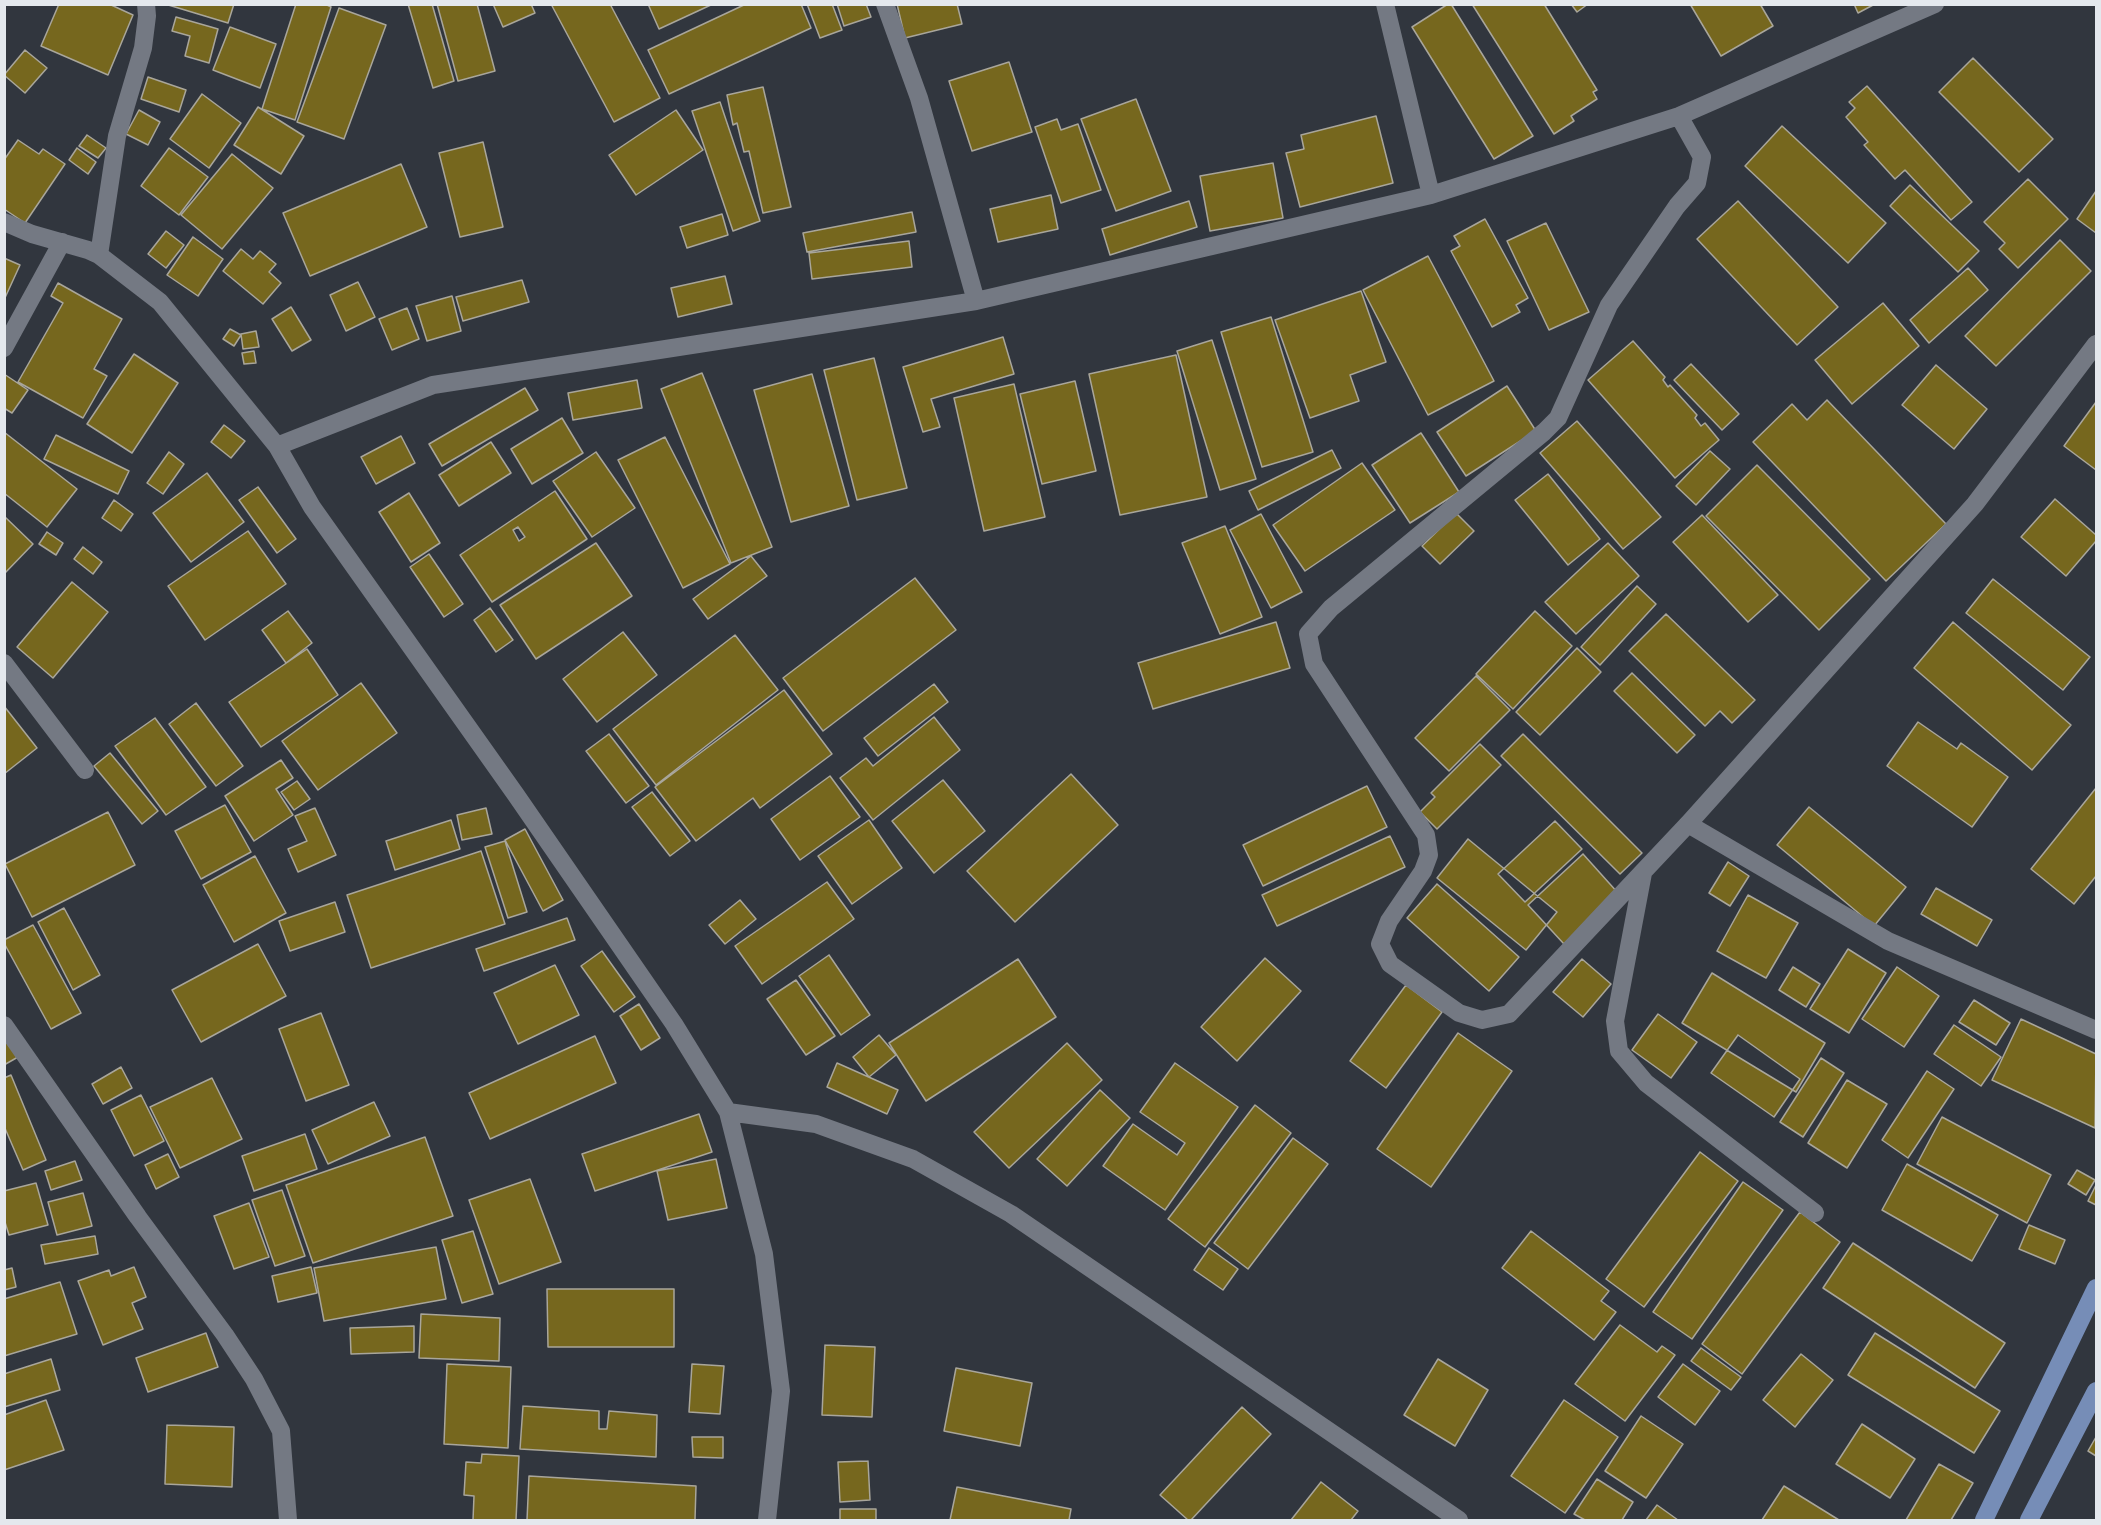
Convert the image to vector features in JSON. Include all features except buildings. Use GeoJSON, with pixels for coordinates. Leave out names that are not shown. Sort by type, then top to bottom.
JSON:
{"type":"FeatureCollection","features":[{"type":"Feature","properties":{"kind":"main road"},"geometry":{"type":"LineString","coordinates":[[1984,1521],[2097,1288]]}},
{"type":"Feature","properties":{"kind":"main road"},"geometry":{"type":"LineString","coordinates":[[2029,1521],[2097,1391]]}},
{"type":"Feature","properties":{"kind":"street"},"geometry":{"type":"LineString","coordinates":[[99,255],[117,136],[143,48],[147,16],[146,4]]}},
{"type":"Feature","properties":{"kind":"street"},"geometry":{"type":"LineString","coordinates":[[885,4],[919,98],[976,301]]}},
{"type":"Feature","properties":{"kind":"street"},"geometry":{"type":"LineString","coordinates":[[1385,4],[1431,195]]}},
{"type":"Feature","properties":{"kind":"street"},"geometry":{"type":"LineString","coordinates":[[277,446],[433,385],[976,301],[1431,195],[1679,116],[1935,4]]}},
{"type":"Feature","properties":{"kind":"street"},"geometry":{"type":"LineString","coordinates":[[1679,116],[1702,157],[1697,183],[1677,206],[1608,305],[1558,418],[1330,608],[1308,634],[1314,663],[1426,835],[1429,855],[1423,871],[1389,921],[1380,944],[1390,964],[1459,1013],[1482,1020],[1509,1014],[1688,824],[1975,504],[2097,344]]}},
{"type":"Feature","properties":{"kind":"street"},"geometry":{"type":"LineString","coordinates":[[4,222],[32,234],[99,255],[160,302],[277,446],[312,507],[516,795],[674,1024],[728,1112],[764,1254],[781,1391],[767,1521]]}},
{"type":"Feature","properties":{"kind":"street"},"geometry":{"type":"LineString","coordinates":[[4,348],[62,242]]}},
{"type":"Feature","properties":{"kind":"street"},"geometry":{"type":"LineString","coordinates":[[4,663],[85,770]]}},
{"type":"Feature","properties":{"kind":"street"},"geometry":{"type":"LineString","coordinates":[[1688,824],[1888,942],[2097,1030]]}},
{"type":"Feature","properties":{"kind":"street"},"geometry":{"type":"LineString","coordinates":[[1643,872],[1615,1021],[1619,1051],[1646,1083],[1815,1213]]}},
{"type":"Feature","properties":{"kind":"street"},"geometry":{"type":"LineString","coordinates":[[4,1025],[254,1379],[281,1431],[288,1521]]}},
{"type":"Feature","properties":{"kind":"street"},"geometry":{"type":"LineString","coordinates":[[728,1112],[816,1124],[913,1159],[1011,1214],[1459,1521]]}}]}
